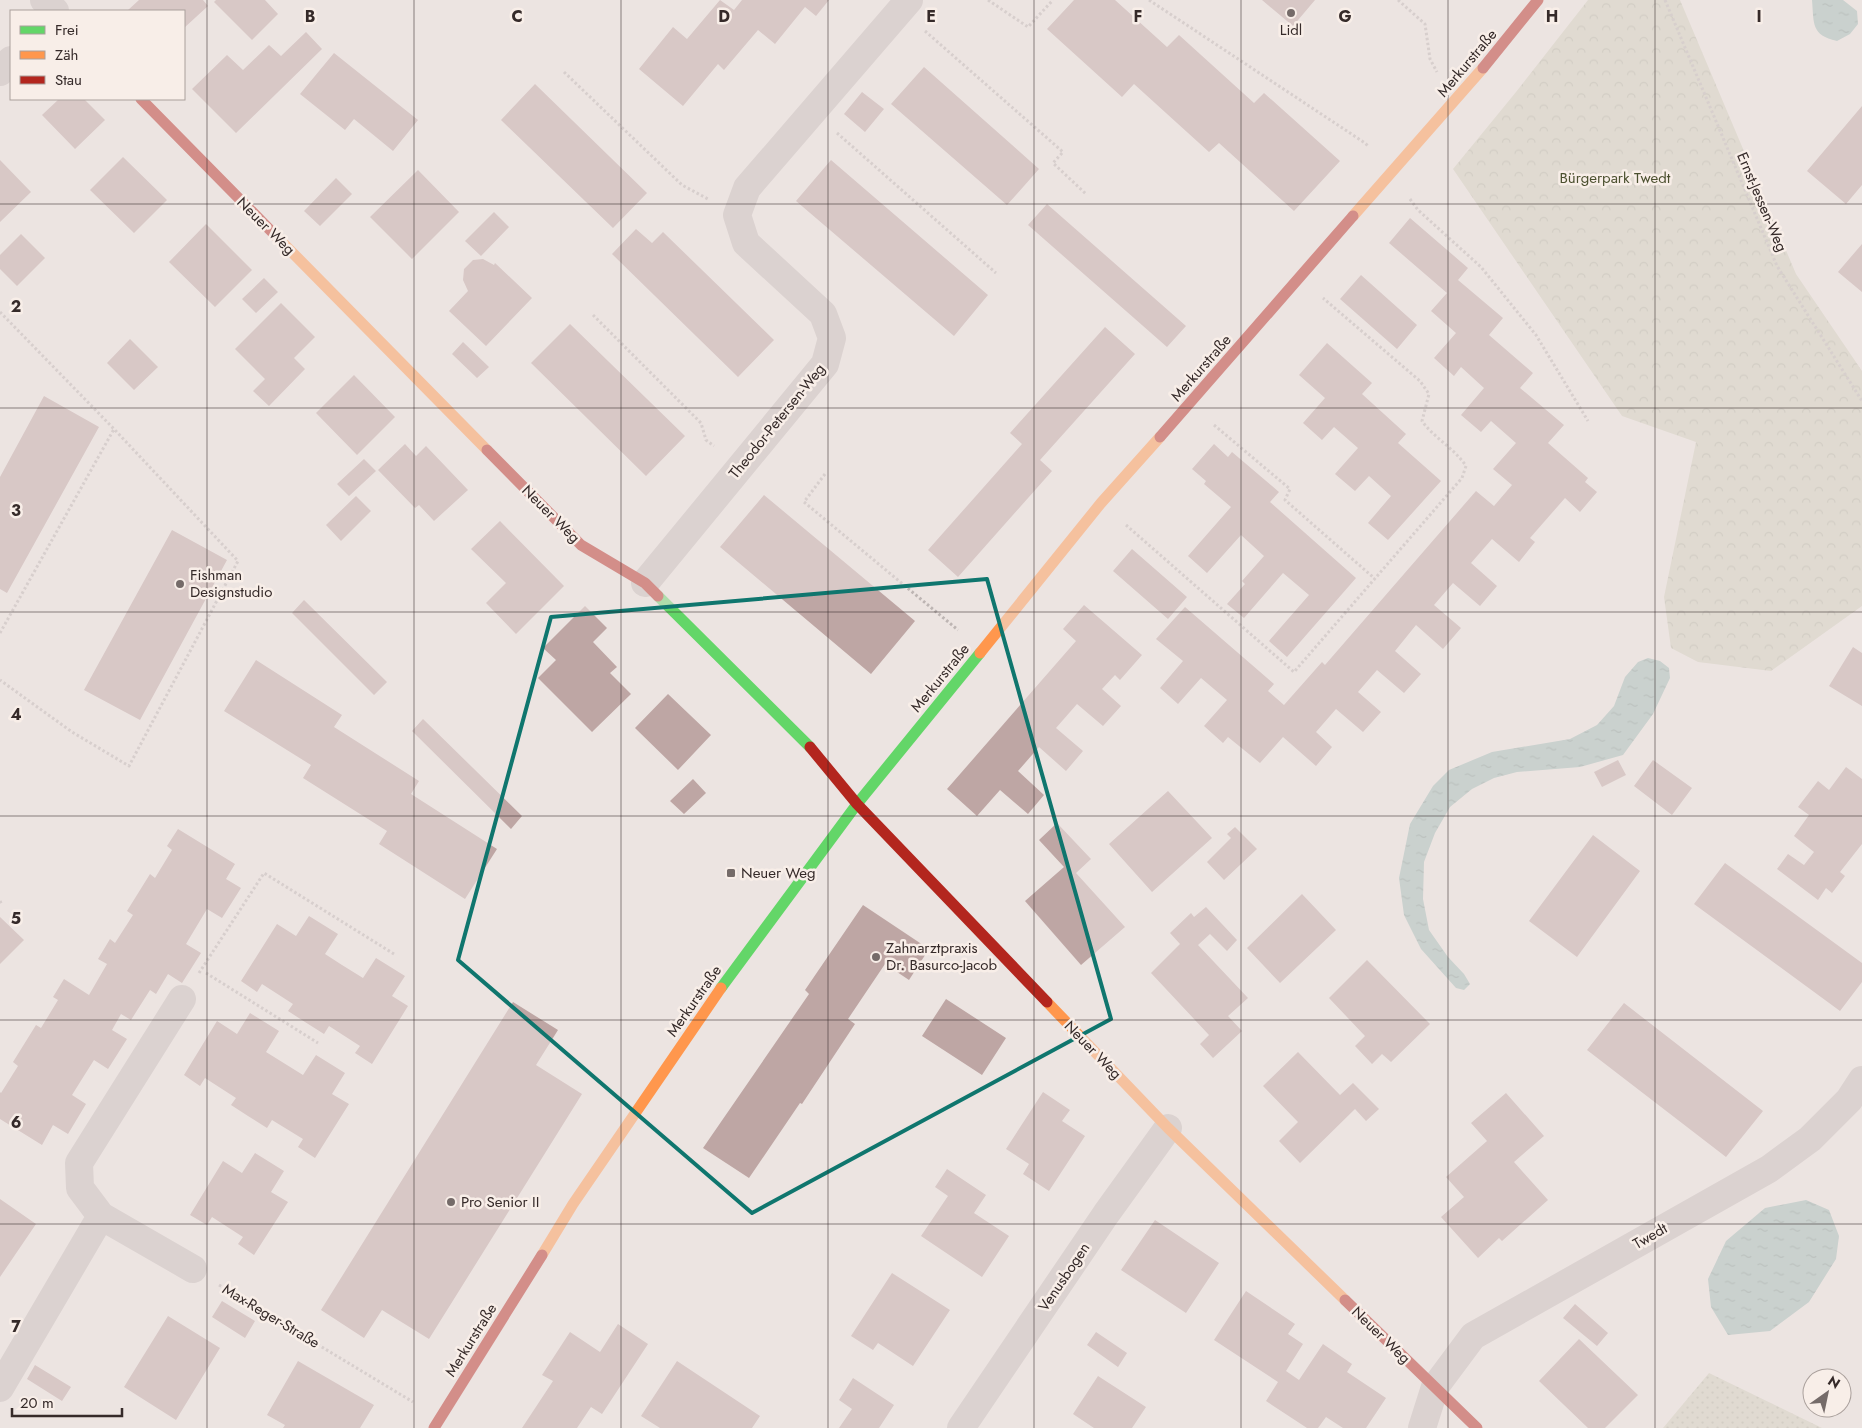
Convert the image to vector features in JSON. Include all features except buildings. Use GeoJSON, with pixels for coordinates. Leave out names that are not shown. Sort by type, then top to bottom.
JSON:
{"type":"FeatureCollection","features":[{"type":"Feature","properties":{"kind":"street"},"geometry":{"type":"LineString","coordinates":[[44,0],[55,10]]}},
{"type":"Feature","properties":{"kind":"street"},"geometry":{"type":"LineString","coordinates":[[57,10],[68,0]]}},
{"type":"Feature","properties":{"kind":"street","name":"Merkurstraße"},"geometry":{"type":"LineString","coordinates":[[434,1428],[579,1196],[722,986],[857,804],[1101,503],[1459,96],[1538,0]]}},
{"type":"Feature","properties":{"kind":"street"},"geometry":{"type":"LineString","coordinates":[[737,215],[747,188],[905,4]]}},
{"type":"Feature","properties":{"kind":"street"},"geometry":{"type":"LineString","coordinates":[[0,72],[10,61]]}},
{"type":"Feature","properties":{"kind":"street","name":"Neuer Weg"},"geometry":{"type":"LineString","coordinates":[[142,100],[580,545],[645,583],[807,744],[857,804],[1168,1128],[1477,1428]]}},
{"type":"Feature","properties":{"kind":"street","name":"Theodor-Petersen-Weg"},"geometry":{"type":"LineString","coordinates":[[645,583],[825,364],[832,338],[823,314],[746,243],[737,215]]}},
{"type":"Feature","properties":{"kind":"street"},"geometry":{"type":"LineString","coordinates":[[182,999],[79,1163],[80,1188],[101,1216],[193,1269]]}},
{"type":"Feature","properties":{"kind":"street","name":"Twedt"},"geometry":{"type":"LineString","coordinates":[[1435,1387],[1473,1336],[1769,1169],[1810,1139],[1849,1100],[1862,1080]]}},
{"type":"Feature","properties":{"kind":"street","name":"Venusbogen"},"geometry":{"type":"LineString","coordinates":[[961,1428],[1106,1214],[1168,1128]]}},
{"type":"Feature","properties":{"kind":"street"},"geometry":{"type":"LineString","coordinates":[[0,1388],[101,1216]]}},
{"type":"Feature","properties":{"kind":"street"},"geometry":{"type":"LineString","coordinates":[[1422,1428],[1435,1387]]}},
{"type":"Feature","properties":{"kind":"path"},"geometry":{"type":"LineString","coordinates":[[988,0],[1028,27],[1053,0]]}},
{"type":"Feature","properties":{"kind":"path"},"geometry":{"type":"LineString","coordinates":[[1149,0],[1365,143],[1418,210],[1481,267],[1536,335],[1588,421]]}},
{"type":"Feature","properties":{"kind":"path"},"geometry":{"type":"LineString","coordinates":[[1398,0],[1425,24],[1430,59],[1442,78],[1459,96]]}},
{"type":"Feature","properties":{"kind":"path","name":"Ernst-Jessen-Weg"},"geometry":{"type":"LineString","coordinates":[[1665,0],[1777,266],[1862,401]]}},
{"type":"Feature","properties":{"kind":"path"},"geometry":{"type":"LineString","coordinates":[[905,4],[1063,152],[1053,164],[1086,194]]}},
{"type":"Feature","properties":{"kind":"path"},"geometry":{"type":"LineString","coordinates":[[564,72],[682,185],[737,215]]}},
{"type":"Feature","properties":{"kind":"path"},"geometry":{"type":"LineString","coordinates":[[812,112],[996,273]]}},
{"type":"Feature","properties":{"kind":"path"},"geometry":{"type":"LineString","coordinates":[[1101,503],[1294,672],[1462,478],[1466,466],[1459,456],[1428,430],[1422,421],[1429,394],[1420,381],[1298,277]]}},
{"type":"Feature","properties":{"kind":"path"},"geometry":{"type":"LineString","coordinates":[[0,312],[114,429],[238,561],[129,766],[72,732],[0,680]]}},
{"type":"Feature","properties":{"kind":"path"},"geometry":{"type":"LineString","coordinates":[[593,315],[701,423],[706,440],[740,467]]}},
{"type":"Feature","properties":{"kind":"path"},"geometry":{"type":"LineString","coordinates":[[1190,404],[1290,489],[1285,500],[1374,578]]}},
{"type":"Feature","properties":{"kind":"path"},"geometry":{"type":"LineString","coordinates":[[0,633],[114,429]]}},
{"type":"Feature","properties":{"kind":"path"},"geometry":{"type":"LineString","coordinates":[[825,474],[804,502],[983,650]]}},
{"type":"Feature","properties":{"kind":"path"},"geometry":{"type":"LineString","coordinates":[[182,999],[264,873],[394,954]]}},
{"type":"Feature","properties":{"kind":"path"},"geometry":{"type":"LineString","coordinates":[[201,970],[318,1044]]}},
{"type":"Feature","properties":{"kind":"path","name":"Max-Reger-Straße"},"geometry":{"type":"LineString","coordinates":[[193,1269],[440,1417]]}},
{"type":"Feature","properties":{"kind":"highlighted area"},"geometry":{"type":"Polygon","coordinates":[[[987,579],[1111,1019],[752,1213],[458,960],[551,617],[987,579]]]}},
{"type":"Feature","properties":{"kind":"green space","name":"Bürgerpark Twedt"},"geometry":{"type":"Polygon","coordinates":[[[1588,0],[1680,0],[1796,274],[1862,371],[1862,606],[1771,671],[1698,662],[1671,648],[1664,597],[1696,442],[1622,416],[1453,169],[1588,0]]]}},
{"type":"Feature","properties":{"kind":"green space"},"geometry":{"type":"Polygon","coordinates":[[[1709,1373],[1822,1428],[1663,1428],[1709,1373]]]}},
{"type":"Feature","properties":{"kind":"water"},"geometry":{"type":"Polygon","coordinates":[[[1812,0],[1843,0],[1857,11],[1858,24],[1850,34],[1837,41],[1822,35],[1818,32],[1814,22],[1812,0]]]}},
{"type":"Feature","properties":{"kind":"water"},"geometry":{"type":"Polygon","coordinates":[[[1648,658],[1660,661],[1669,668],[1670,678],[1653,714],[1623,755],[1580,767],[1517,772],[1494,778],[1472,789],[1450,807],[1435,833],[1424,862],[1423,899],[1429,930],[1470,984],[1464,990],[1456,988],[1421,949],[1404,915],[1399,878],[1410,824],[1433,786],[1449,770],[1492,752],[1570,739],[1597,725],[1614,706],[1625,677],[1638,662],[1648,658]]]}},
{"type":"Feature","properties":{"kind":"water"},"geometry":{"type":"Polygon","coordinates":[[[1806,1200],[1829,1210],[1839,1236],[1836,1259],[1809,1302],[1770,1331],[1728,1335],[1711,1307],[1708,1279],[1726,1241],[1765,1208],[1806,1200]]]}},
{"type":"Feature","properties":{"kind":"traffic: fast"},"geometry":{"type":"LineString","coordinates":[[658,596],[810,747]]}},
{"type":"Feature","properties":{"kind":"traffic: fast"},"geometry":{"type":"LineString","coordinates":[[721,988],[857,804],[980,653]]}},
{"type":"Feature","properties":{"kind":"traffic: slow"},"geometry":{"type":"LineString","coordinates":[[1353,216],[1483,68]]}},
{"type":"Feature","properties":{"kind":"traffic: slow"},"geometry":{"type":"LineString","coordinates":[[275,235],[487,450]]}},
{"type":"Feature","properties":{"kind":"traffic: slow"},"geometry":{"type":"LineString","coordinates":[[980,653],[1101,503],[1160,437]]}},
{"type":"Feature","properties":{"kind":"traffic: slow"},"geometry":{"type":"LineString","coordinates":[[542,1255],[573,1204],[721,988]]}},
{"type":"Feature","properties":{"kind":"traffic: slow"},"geometry":{"type":"LineString","coordinates":[[1047,1002],[1168,1128],[1345,1300]]}},
{"type":"Feature","properties":{"kind":"traffic: jam"},"geometry":{"type":"LineString","coordinates":[[1483,68],[1538,0]]}},
{"type":"Feature","properties":{"kind":"traffic: jam"},"geometry":{"type":"LineString","coordinates":[[142,100],[275,235]]}},
{"type":"Feature","properties":{"kind":"traffic: jam"},"geometry":{"type":"LineString","coordinates":[[1160,437],[1353,216]]}},
{"type":"Feature","properties":{"kind":"traffic: jam"},"geometry":{"type":"LineString","coordinates":[[487,450],[581,545],[645,583],[658,596]]}},
{"type":"Feature","properties":{"kind":"traffic: jam"},"geometry":{"type":"LineString","coordinates":[[810,747],[857,804],[1047,1002]]}},
{"type":"Feature","properties":{"kind":"traffic: jam"},"geometry":{"type":"LineString","coordinates":[[434,1428],[542,1255]]}},
{"type":"Feature","properties":{"kind":"traffic: jam"},"geometry":{"type":"LineString","coordinates":[[1345,1300],[1477,1428]]}},
{"type":"Feature","properties":{"kind":"place","name":"Lidl"},"geometry":{"type":"Point","coordinates":[1291,13]}},
{"type":"Feature","properties":{"kind":"place","name":"Fishman Designstudio"},"geometry":{"type":"Point","coordinates":[180,584]}},
{"type":"Feature","properties":{"kind":"place","name":"Neuer Weg"},"geometry":{"type":"Point","coordinates":[731,873]}},
{"type":"Feature","properties":{"kind":"place","name":"Zahnarztpraxis Dr. Basurco-Jacob"},"geometry":{"type":"Point","coordinates":[876,957]}},
{"type":"Feature","properties":{"kind":"place","name":"Pro Senior II"},"geometry":{"type":"Point","coordinates":[451,1202]}}]}
